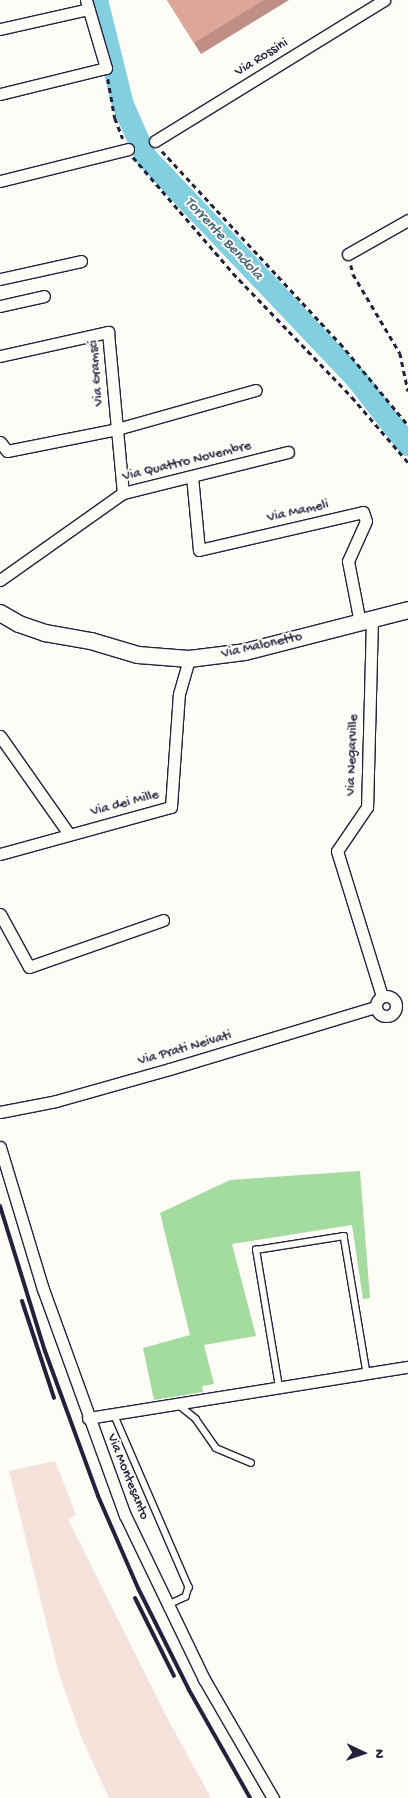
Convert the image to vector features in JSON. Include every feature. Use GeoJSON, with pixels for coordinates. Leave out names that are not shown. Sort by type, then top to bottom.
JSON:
{"type":"FeatureCollection","features":[{"type":"Feature","properties":{"kind":"street","name":"Via Rossini"},"geometry":{"type":"LineString","coordinates":[[155,141],[384,0]]}},
{"type":"Feature","properties":{"kind":"street"},"geometry":{"type":"LineString","coordinates":[[0,28],[87,5],[106,68],[0,94]]}},
{"type":"Feature","properties":{"kind":"street"},"geometry":{"type":"LineString","coordinates":[[0,181],[128,149]]}},
{"type":"Feature","properties":{"kind":"street"},"geometry":{"type":"LineString","coordinates":[[348,254],[408,220]]}},
{"type":"Feature","properties":{"kind":"street"},"geometry":{"type":"LineString","coordinates":[[0,280],[81,261]]}},
{"type":"Feature","properties":{"kind":"street"},"geometry":{"type":"LineString","coordinates":[[0,306],[44,296]]}},
{"type":"Feature","properties":{"kind":"street","name":"Via Gramsci"},"geometry":{"type":"LineString","coordinates":[[0,356],[108,332],[123,492]]}},
{"type":"Feature","properties":{"kind":"street"},"geometry":{"type":"LineString","coordinates":[[0,442],[7,451],[117,429],[256,390]]}},
{"type":"Feature","properties":{"kind":"street","name":"Via Quattro Novembre"},"geometry":{"type":"LineString","coordinates":[[0,580],[123,492],[288,452]]}},
{"type":"Feature","properties":{"kind":"street","name":"Via Mameli"},"geometry":{"type":"LineString","coordinates":[[192,476],[199,550],[363,512],[366,521],[348,562],[366,621]]}},
{"type":"Feature","properties":{"kind":"street","name":"Via Malonetto"},"geometry":{"type":"LineString","coordinates":[[0,613],[19,624],[46,633],[90,641],[138,655],[189,659],[245,652],[408,610]]}},
{"type":"Feature","properties":{"kind":"street","name":"Via Negarville"},"geometry":{"type":"LineString","coordinates":[[366,621],[367,807],[337,851],[382,996]]}},
{"type":"Feature","properties":{"kind":"street","name":"Via dei Mille"},"geometry":{"type":"LineString","coordinates":[[0,854],[171,807],[180,694],[189,659]]}},
{"type":"Feature","properties":{"kind":"street"},"geometry":{"type":"LineString","coordinates":[[0,736],[69,834]]}},
{"type":"Feature","properties":{"kind":"street"},"geometry":{"type":"LineString","coordinates":[[0,914],[29,967],[163,920]]}},
{"type":"Feature","properties":{"kind":"street"},"geometry":{"type":"LineString","coordinates":[[382,996],[390,996],[396,1004],[394,1013],[388,1016],[381,1015],[376,1008],[382,996]]}},
{"type":"Feature","properties":{"kind":"street"},"geometry":{"type":"LineString","coordinates":[[396,1004],[408,1000]]}},
{"type":"Feature","properties":{"kind":"street","name":"Via Prati Neivati"},"geometry":{"type":"LineString","coordinates":[[0,1112],[56,1101],[170,1070],[376,1008]]}},
{"type":"Feature","properties":{"kind":"street","name":"Via Montesanto"},"geometry":{"type":"LineString","coordinates":[[0,1147],[43,1289],[88,1418],[125,1515],[167,1606],[204,1679],[273,1798]]}},
{"type":"Feature","properties":{"kind":"street"},"geometry":{"type":"LineString","coordinates":[[88,1418],[408,1367]]}},
{"type":"Feature","properties":{"kind":"lane"},"geometry":{"type":"LineString","coordinates":[[279,1387],[256,1250],[344,1236],[367,1374]]}},
{"type":"Feature","properties":{"kind":"lane"},"geometry":{"type":"LineString","coordinates":[[177,1403],[196,1419],[216,1448],[250,1463]]}},
{"type":"Feature","properties":{"kind":"lane"},"geometry":{"type":"LineString","coordinates":[[114,1414],[189,1587],[186,1597],[167,1606]]}},
{"type":"Feature","properties":{"kind":"path"},"geometry":{"type":"LineString","coordinates":[[106,68],[115,118],[128,149],[233,273],[352,397],[408,462]]}},
{"type":"Feature","properties":{"kind":"path"},"geometry":{"type":"LineString","coordinates":[[155,141],[340,343],[408,425]]}},
{"type":"Feature","properties":{"kind":"path"},"geometry":{"type":"LineString","coordinates":[[348,254],[353,274],[400,353],[408,391]]}},
{"type":"Feature","properties":{"kind":"shaded area"},"geometry":{"type":"Polygon","coordinates":[[[55,1461],[76,1515],[68,1519],[165,1714],[211,1798],[109,1798],[82,1739],[59,1674],[9,1471],[55,1461]]]}},
{"type":"Feature","properties":{"kind":"green space"},"geometry":{"type":"Polygon","coordinates":[[[360,1171],[370,1298],[363,1299],[352,1225],[232,1244],[256,1336],[204,1345],[214,1384],[202,1386],[203,1392],[154,1400],[143,1348],[190,1335],[160,1213],[230,1180],[360,1171]]]}},
{"type":"Feature","properties":{"kind":"building"},"geometry":{"type":"Polygon","coordinates":[[[167,0],[264,0],[194,43],[167,0]]]}},
{"type":"Feature","properties":{"kind":"waterway","name":"Torrente Bendola"},"geometry":{"type":"LineString","coordinates":[[97,0],[123,105],[146,157],[356,378],[408,445]]}},
{"type":"Feature","properties":{"kind":"railway"},"geometry":{"type":"LineString","coordinates":[[0,1206],[45,1351],[98,1496],[138,1588],[189,1690],[250,1798]]}},
{"type":"Feature","properties":{"kind":"railway"},"geometry":{"type":"LineString","coordinates":[[22,1301],[54,1398]]}},
{"type":"Feature","properties":{"kind":"railway"},"geometry":{"type":"LineString","coordinates":[[135,1598],[174,1676]]}}]}
